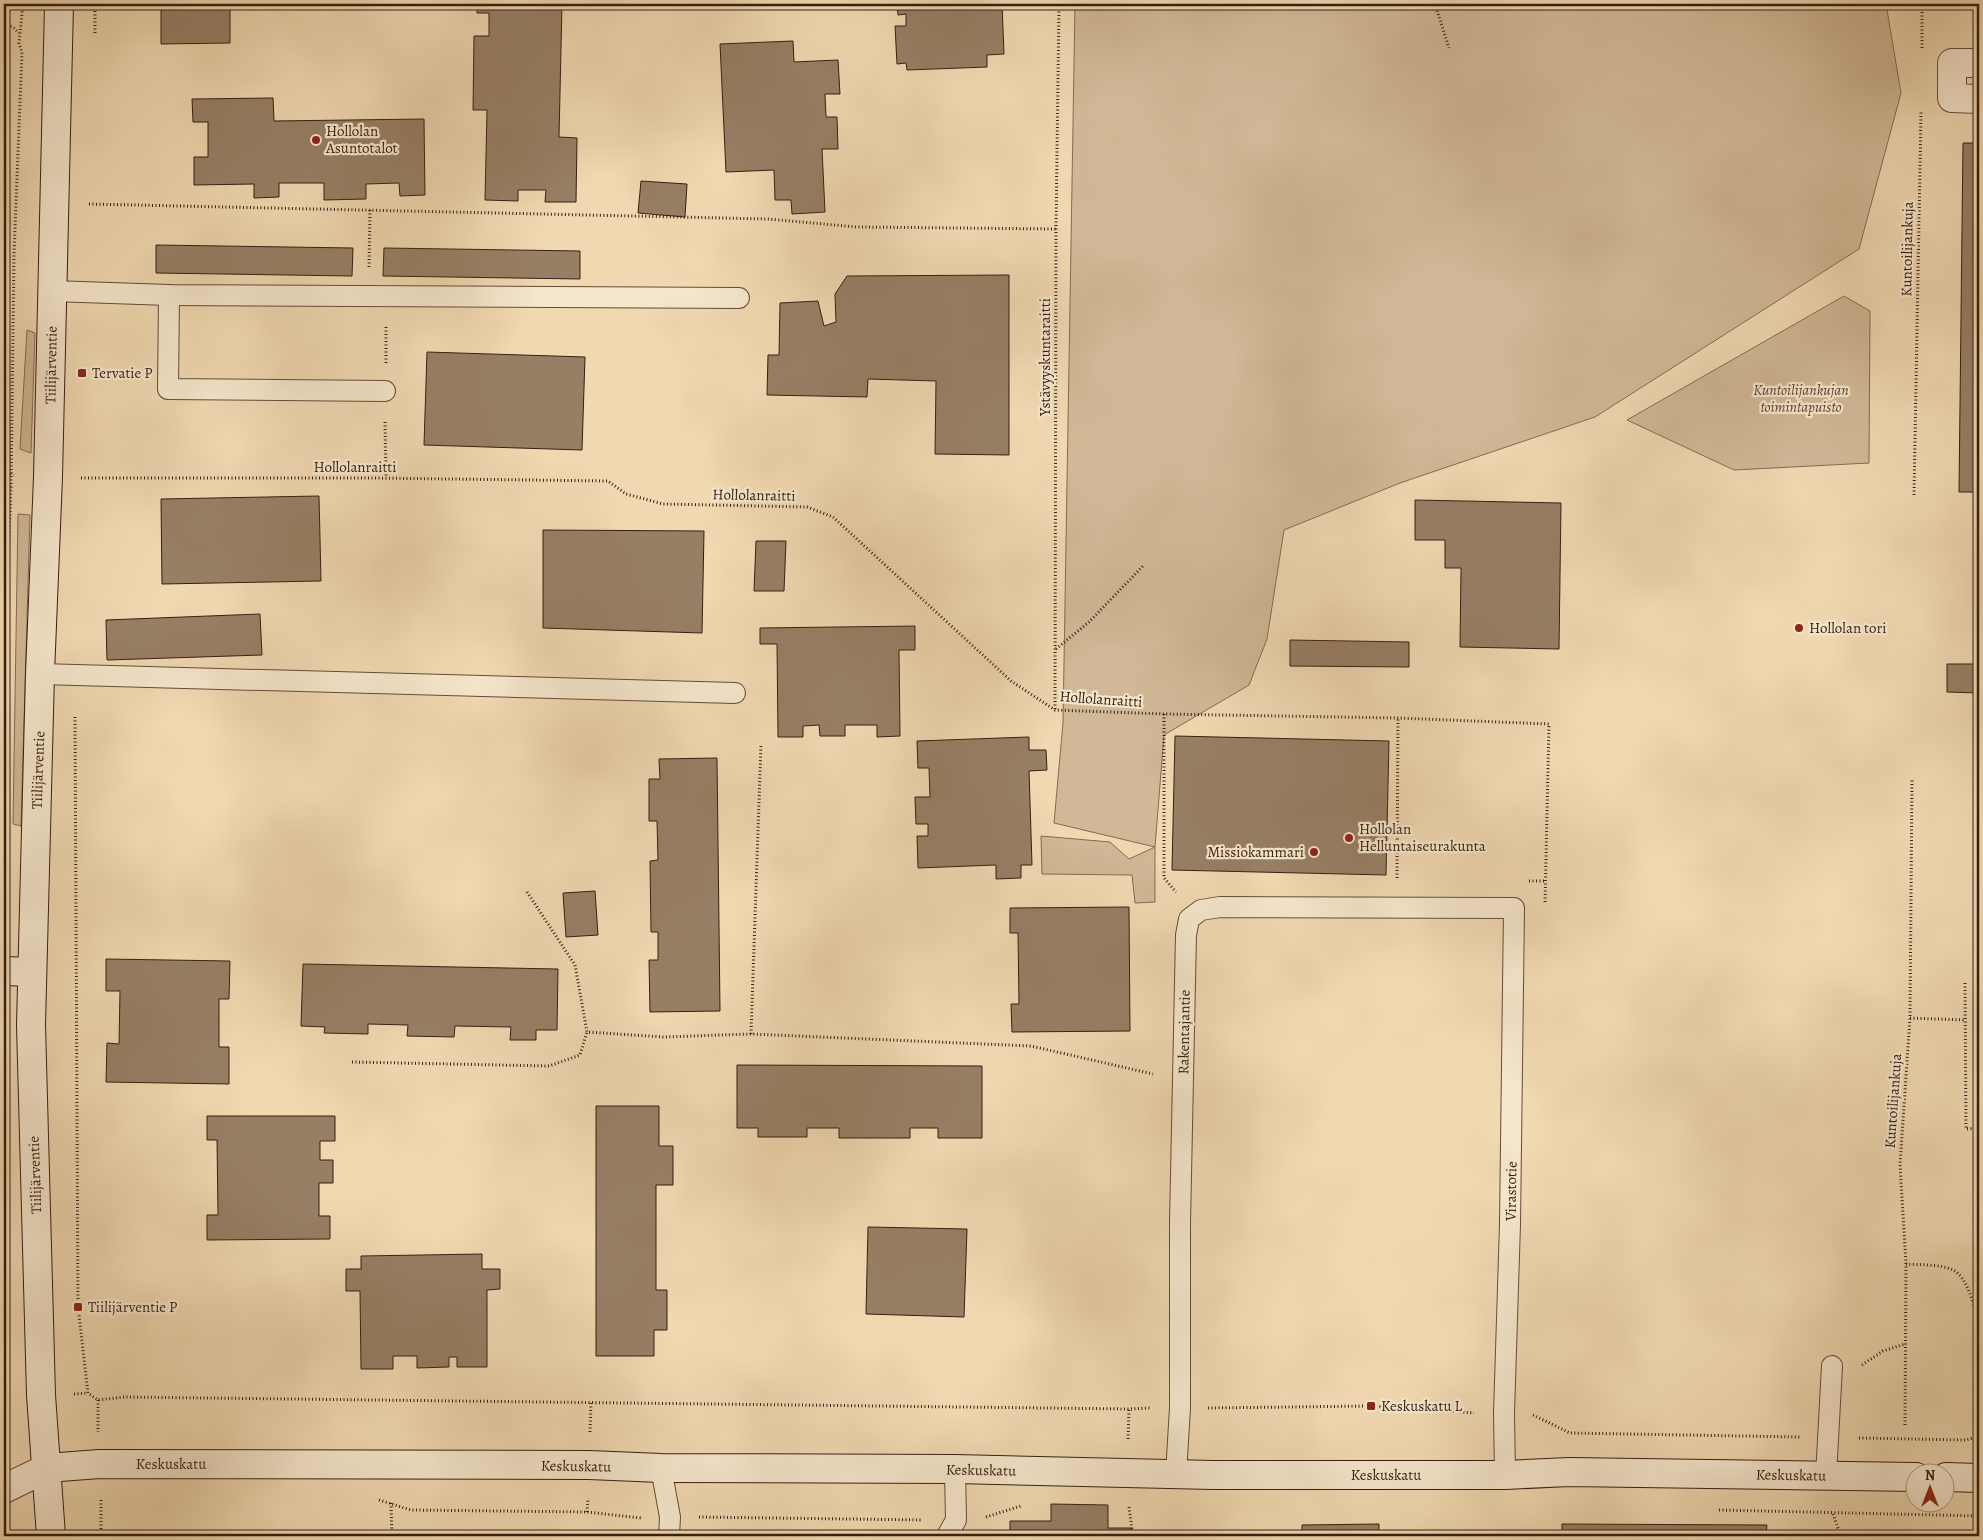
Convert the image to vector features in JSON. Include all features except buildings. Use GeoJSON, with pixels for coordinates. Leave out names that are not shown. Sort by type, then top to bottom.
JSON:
{"type":"FeatureCollection","features":[{"type":"Feature","properties":{"kind":"main road","name":"Tiilijärventie"},"geometry":{"type":"LineString","coordinates":[[51,1536],[41,1395],[31,1025],[40,674],[48,477],[59,4]]}},
{"type":"Feature","properties":{"kind":"main road"},"geometry":{"type":"LineString","coordinates":[[1979,64],[1952,64],[1952,98],[1979,99]]}},
{"type":"Feature","properties":{"kind":"main road"},"geometry":{"type":"LineString","coordinates":[[4,971],[32,972]]}},
{"type":"Feature","properties":{"kind":"main road","name":"Keskuskatu"},"geometry":{"type":"LineString","coordinates":[[47,1468],[108,1464],[589,1465],[661,1468],[1118,1471],[1176,1474],[1505,1475],[1569,1472],[1906,1477]]}},
{"type":"Feature","properties":{"kind":"main road"},"geometry":{"type":"LineString","coordinates":[[4,1489],[47,1468]]}},
{"type":"Feature","properties":{"kind":"main road"},"geometry":{"type":"LineString","coordinates":[[1956,1477],[1979,1478]]}},
{"type":"Feature","properties":{"kind":"lane"},"geometry":{"type":"LineString","coordinates":[[52,291],[169,295],[739,298]]}},
{"type":"Feature","properties":{"kind":"lane"},"geometry":{"type":"LineString","coordinates":[[169,295],[168,389],[385,390]]}},
{"type":"Feature","properties":{"kind":"lane"},"geometry":{"type":"LineString","coordinates":[[40,674],[735,693]]}},
{"type":"Feature","properties":{"kind":"lane","name":"Rakentajantie"},"geometry":{"type":"LineString","coordinates":[[1176,1474],[1180,1408],[1180,1223],[1184,1015],[1186,935],[1189,919],[1201,910],[1220,907],[1514,908]]}},
{"type":"Feature","properties":{"kind":"lane","name":"Virastotie"},"geometry":{"type":"LineString","coordinates":[[1505,1475],[1504,1414],[1510,1224],[1514,908]]}},
{"type":"Feature","properties":{"kind":"lane"},"geometry":{"type":"LineString","coordinates":[[1826,1476],[1826,1438],[1832,1366]]}},
{"type":"Feature","properties":{"kind":"lane"},"geometry":{"type":"LineString","coordinates":[[661,1468],[670,1517],[669,1536]]}},
{"type":"Feature","properties":{"kind":"lane"},"geometry":{"type":"LineString","coordinates":[[947,1536],[956,1520],[955,1469]]}},
{"type":"Feature","properties":{"kind":"path"},"geometry":{"type":"LineString","coordinates":[[7,594],[14,254],[22,52],[19,43],[19,33],[22,4]]}},
{"type":"Feature","properties":{"kind":"path"},"geometry":{"type":"LineString","coordinates":[[95,4],[95,34]]}},
{"type":"Feature","properties":{"kind":"path","name":"Ystävyyskuntaraitti"},"geometry":{"type":"LineString","coordinates":[[1055,710],[1056,229],[1059,4]]}},
{"type":"Feature","properties":{"kind":"path"},"geometry":{"type":"LineString","coordinates":[[1435,4],[1449,48]]}},
{"type":"Feature","properties":{"kind":"path"},"geometry":{"type":"LineString","coordinates":[[1922,4],[1922,51]]}},
{"type":"Feature","properties":{"kind":"path"},"geometry":{"type":"LineString","coordinates":[[4,24],[13,27],[19,33]]}},
{"type":"Feature","properties":{"kind":"path","name":"Kuntoilijankuja"},"geometry":{"type":"LineString","coordinates":[[1914,495],[1921,108]]}},
{"type":"Feature","properties":{"kind":"path"},"geometry":{"type":"LineString","coordinates":[[88,214],[89,195]]}},
{"type":"Feature","properties":{"kind":"path"},"geometry":{"type":"LineString","coordinates":[[89,204],[768,219],[857,227],[1056,229]]}},
{"type":"Feature","properties":{"kind":"path"},"geometry":{"type":"LineString","coordinates":[[369,296],[370,210]]}},
{"type":"Feature","properties":{"kind":"path"},"geometry":{"type":"LineString","coordinates":[[4,471],[10,475]]}},
{"type":"Feature","properties":{"kind":"path","name":"Hollolanraitti"},"geometry":{"type":"LineString","coordinates":[[10,475],[48,477],[608,481],[626,494],[662,504],[807,507],[833,517],[1011,680],[1055,710],[1398,718],[1549,724]]}},
{"type":"Feature","properties":{"kind":"path"},"geometry":{"type":"LineString","coordinates":[[4,489],[10,487]]}},
{"type":"Feature","properties":{"kind":"path"},"geometry":{"type":"LineString","coordinates":[[1056,650],[1089,622],[1144,565]]}},
{"type":"Feature","properties":{"kind":"path"},"geometry":{"type":"LineString","coordinates":[[75,674],[78,1307],[88,1393],[98,1400],[124,1397],[1129,1409],[1371,1406],[1536,1415],[1570,1433],[1966,1440],[1979,1436]]}},
{"type":"Feature","properties":{"kind":"path"},"geometry":{"type":"LineString","coordinates":[[1164,714],[1164,878],[1178,894]]}},
{"type":"Feature","properties":{"kind":"path"},"geometry":{"type":"LineString","coordinates":[[1398,718],[1396,880],[1406,880]]}},
{"type":"Feature","properties":{"kind":"path"},"geometry":{"type":"LineString","coordinates":[[751,1034],[761,744]]}},
{"type":"Feature","properties":{"kind":"path","name":"Kuntoilijankuja"},"geometry":{"type":"LineString","coordinates":[[1905,1425],[1906,1264],[1900,1165],[1910,1018],[1912,778]]}},
{"type":"Feature","properties":{"kind":"path"},"geometry":{"type":"LineString","coordinates":[[1522,882],[1546,881]]}},
{"type":"Feature","properties":{"kind":"path"},"geometry":{"type":"LineString","coordinates":[[352,1062],[549,1066],[580,1055],[588,1032],[575,965],[527,892]]}},
{"type":"Feature","properties":{"kind":"path"},"geometry":{"type":"LineString","coordinates":[[1965,982],[1966,1129],[1979,1128]]}},
{"type":"Feature","properties":{"kind":"path"},"geometry":{"type":"LineString","coordinates":[[1910,1018],[1964,1020]]}},
{"type":"Feature","properties":{"kind":"path"},"geometry":{"type":"LineString","coordinates":[[588,1032],[663,1036],[751,1034],[1031,1046],[1154,1074]]}},
{"type":"Feature","properties":{"kind":"path"},"geometry":{"type":"LineString","coordinates":[[1906,1264],[1939,1266],[1955,1271],[1967,1286],[1979,1322]]}},
{"type":"Feature","properties":{"kind":"path"},"geometry":{"type":"LineString","coordinates":[[1861,1366],[1883,1351],[1906,1344]]}},
{"type":"Feature","properties":{"kind":"path"},"geometry":{"type":"LineString","coordinates":[[101,1495],[101,1536]]}},
{"type":"Feature","properties":{"kind":"path"},"geometry":{"type":"LineString","coordinates":[[1128,1500],[1133,1536]]}},
{"type":"Feature","properties":{"kind":"path"},"geometry":{"type":"LineString","coordinates":[[392,1536],[391,1503],[411,1510],[587,1512]]}},
{"type":"Feature","properties":{"kind":"path"},"geometry":{"type":"LineString","coordinates":[[1833,1514],[1839,1531],[1905,1536],[1979,1534]]}},
{"type":"Feature","properties":{"kind":"green space"},"geometry":{"type":"Polygon","coordinates":[[[1075,4],[1886,4],[1901,93],[1859,249],[1595,417],[1400,483],[1284,530],[1267,639],[1249,685],[1164,735],[1155,847],[1054,823],[1063,723],[1075,4]]]}},
{"type":"Feature","properties":{"kind":"green space","name":"Kuntoilijankujan toimintapuisto"},"geometry":{"type":"Polygon","coordinates":[[[1844,296],[1870,311],[1869,463],[1734,470],[1627,420],[1844,296]]]}},
{"type":"Feature","properties":{"kind":"green space"},"geometry":{"type":"Polygon","coordinates":[[[27,330],[35,333],[31,453],[20,449],[27,330]]]}},
{"type":"Feature","properties":{"kind":"green space"},"geometry":{"type":"Polygon","coordinates":[[[18,514],[30,515],[21,826],[13,824],[18,514]]]}},
{"type":"Feature","properties":{"kind":"green space"},"geometry":{"type":"Polygon","coordinates":[[[1041,836],[1110,842],[1129,859],[1155,847],[1155,902],[1135,903],[1132,875],[1042,874],[1041,836]]]}},
{"type":"Feature","properties":{"kind":"place","name":"Hollolan Asuntotalot"},"geometry":{"type":"Point","coordinates":[316,140]}},
{"type":"Feature","properties":{"kind":"place","name":"Tervatie P"},"geometry":{"type":"Point","coordinates":[82,373]}},
{"type":"Feature","properties":{"kind":"place","name":"Hollolan tori"},"geometry":{"type":"Point","coordinates":[1799,628]}},
{"type":"Feature","properties":{"kind":"place","name":"Hollolan Helluntaiseurakunta"},"geometry":{"type":"Point","coordinates":[1349,838]}},
{"type":"Feature","properties":{"kind":"place","name":"Missiokammari"},"geometry":{"type":"Point","coordinates":[1314,852]}},
{"type":"Feature","properties":{"kind":"place","name":"Tiilijärventie P"},"geometry":{"type":"Point","coordinates":[78,1307]}},
{"type":"Feature","properties":{"kind":"place","name":"Keskuskatu L"},"geometry":{"type":"Point","coordinates":[1371,1406]}}]}
